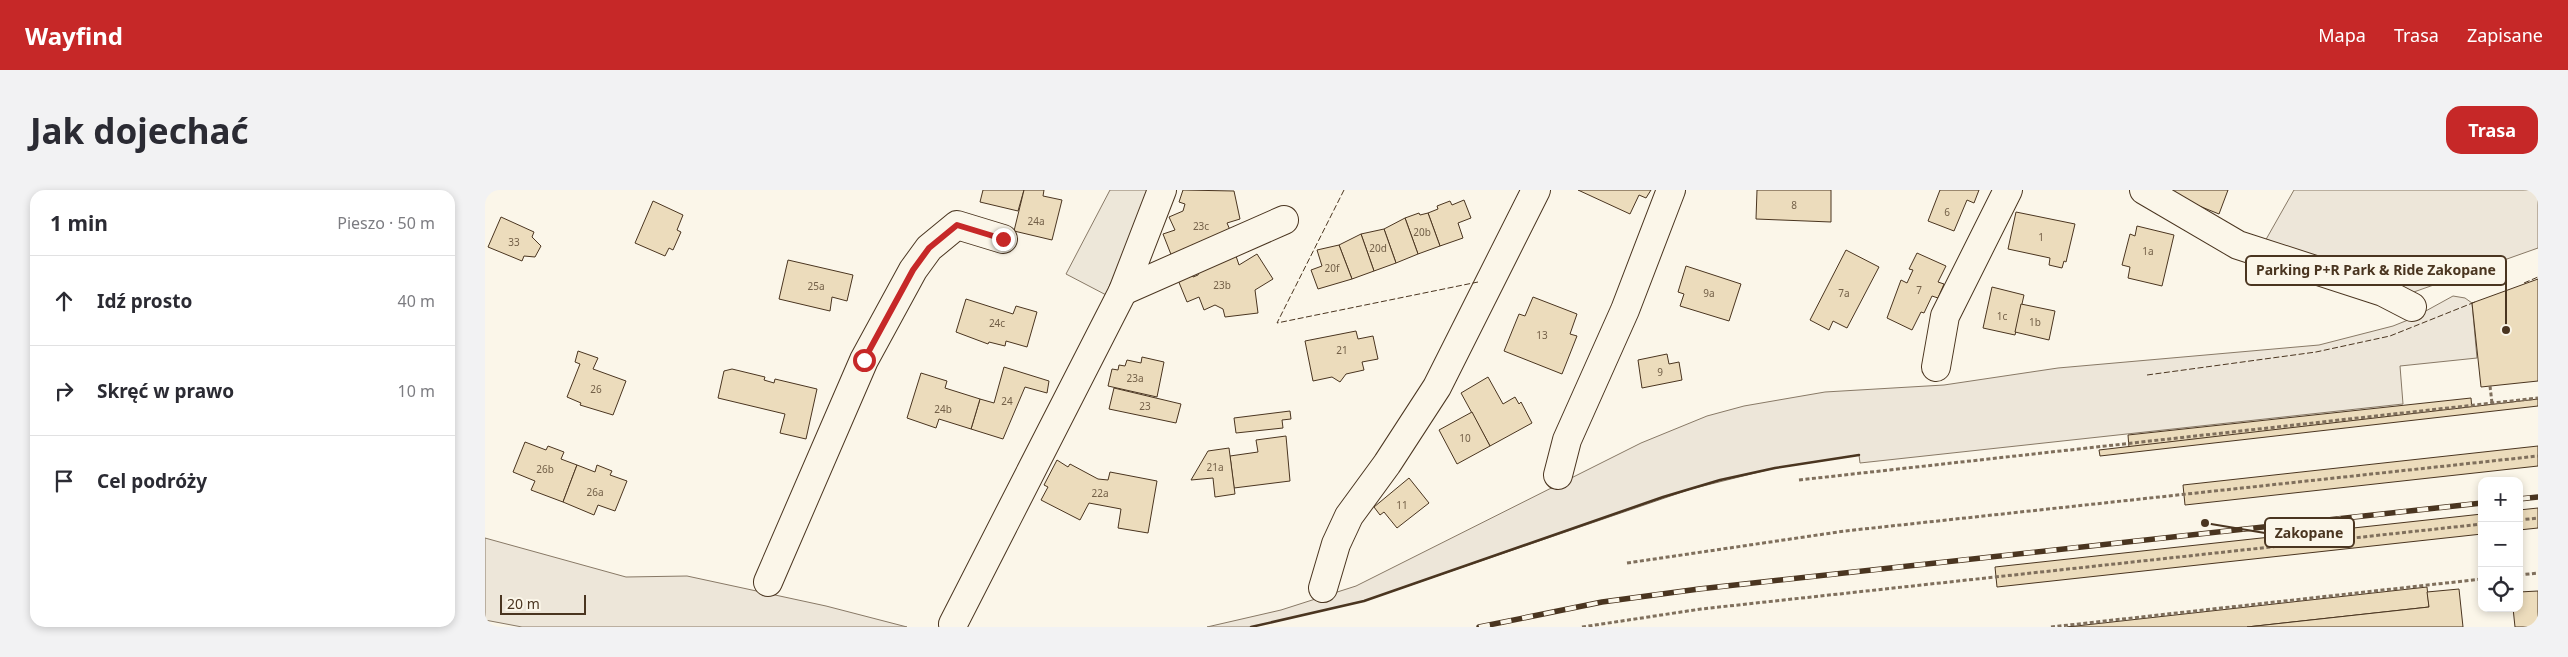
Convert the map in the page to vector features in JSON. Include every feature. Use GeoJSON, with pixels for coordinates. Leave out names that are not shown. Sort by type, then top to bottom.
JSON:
{"type":"FeatureCollection","features":[{"type":"Feature","properties":{"kind":"street"},"geometry":{"type":"LineString","coordinates":[[953,624],[1123,291],[1162,190]]}},
{"type":"Feature","properties":{"kind":"street"},"geometry":{"type":"LineString","coordinates":[[1323,588],[1336,544],[1349,516],[1387,464],[1437,387],[1536,190]]}},
{"type":"Feature","properties":{"kind":"street"},"geometry":{"type":"LineString","coordinates":[[1558,475],[1567,440],[1625,310],[1671,190]]}},
{"type":"Feature","properties":{"kind":"street"},"geometry":{"type":"LineString","coordinates":[[1936,366],[1945,316],[2007,190]]}},
{"type":"Feature","properties":{"kind":"street"},"geometry":{"type":"LineString","coordinates":[[2144,190],[2238,245],[2383,292],[2412,307]]}},
{"type":"Feature","properties":{"kind":"street"},"geometry":{"type":"LineString","coordinates":[[1123,291],[1284,220]]}},
{"type":"Feature","properties":{"kind":"street"},"geometry":{"type":"LineString","coordinates":[[768,582],[864,360],[913,270],[929,248],[957,225],[1003,239]]}},
{"type":"Feature","properties":{"kind":"path"},"geometry":{"type":"LineString","coordinates":[[2490,386],[2492,403]]}},
{"type":"Feature","properties":{"kind":"path"},"geometry":{"type":"LineString","coordinates":[[1799,480],[2538,398]]}},
{"type":"Feature","properties":{"kind":"path"},"geometry":{"type":"LineString","coordinates":[[1627,563],[1845,531],[2538,456]]}},
{"type":"Feature","properties":{"kind":"path"},"geometry":{"type":"LineString","coordinates":[[2523,520],[2538,518]]}},
{"type":"Feature","properties":{"kind":"path"},"geometry":{"type":"LineString","coordinates":[[1582,627],[1701,609],[2478,524]]}},
{"type":"Feature","properties":{"kind":"path"},"geometry":{"type":"LineString","coordinates":[[2523,575],[2538,573]]}},
{"type":"Feature","properties":{"kind":"path"},"geometry":{"type":"LineString","coordinates":[[2051,627],[2478,579]]}},
{"type":"Feature","properties":{"kind":"shaded area"},"geometry":{"type":"Polygon","coordinates":[[[1110,190],[1166,190],[1110,297],[1066,274],[1110,190]]]}},
{"type":"Feature","properties":{"kind":"shaded area"},"geometry":{"type":"Polygon","coordinates":[[[2294,190],[2538,190],[2538,248],[2411,293],[2264,243],[2294,190]]]}},
{"type":"Feature","properties":{"kind":"shaded area"},"geometry":{"type":"Polygon","coordinates":[[[2453,296],[2465,298],[2472,303],[2477,358],[2400,366],[2403,404],[1860,463],[1859,455],[1775,468],[1691,489],[1364,601],[1251,627],[1207,627],[1281,610],[1356,586],[1641,443],[1707,416],[1744,406],[1825,392],[1944,385],[2058,368],[2319,345],[2393,326],[2413,318],[2453,296]]]}},
{"type":"Feature","properties":{"kind":"shaded area"},"geometry":{"type":"Polygon","coordinates":[[[485,538],[626,577],[687,576],[826,606],[907,627],[522,627],[485,620],[485,538]]]}},
{"type":"Feature","properties":{"kind":"building"},"geometry":{"type":"Polygon","coordinates":[[[983,190],[1024,190],[1018,211],[980,202],[983,190]]]}},
{"type":"Feature","properties":{"kind":"building"},"geometry":{"type":"Polygon","coordinates":[[[1024,190],[1044,190],[1043,196],[1062,200],[1052,240],[1014,231],[1024,190]]]}},
{"type":"Feature","properties":{"kind":"building"},"geometry":{"type":"Polygon","coordinates":[[[1183,190],[1234,191],[1240,219],[1227,223],[1233,237],[1172,257],[1163,234],[1175,230],[1169,217],[1183,211],[1185,204],[1179,202],[1183,190]]]}},
{"type":"Feature","properties":{"kind":"building"},"geometry":{"type":"Polygon","coordinates":[[[1578,190],[1651,190],[1646,198],[1639,195],[1630,214],[1578,190]]]}},
{"type":"Feature","properties":{"kind":"building"},"geometry":{"type":"Polygon","coordinates":[[[1757,190],[1831,190],[1831,222],[1756,219],[1757,190]]]}},
{"type":"Feature","properties":{"kind":"building"},"geometry":{"type":"Polygon","coordinates":[[[1940,190],[1979,190],[1974,203],[1967,200],[1954,231],[1928,221],[1940,190]]]}},
{"type":"Feature","properties":{"kind":"building"},"geometry":{"type":"Polygon","coordinates":[[[2169,190],[2228,190],[2219,214],[2167,193],[2169,190]]]}},
{"type":"Feature","properties":{"kind":"building"},"geometry":{"type":"Polygon","coordinates":[[[1464,200],[1471,218],[1458,223],[1463,238],[1440,246],[1428,213],[1438,209],[1437,206],[1450,201],[1452,205],[1464,200]]]}},
{"type":"Feature","properties":{"kind":"building"},"geometry":{"type":"Polygon","coordinates":[[[653,201],[683,215],[677,230],[681,232],[673,250],[669,248],[665,256],[635,243],[653,201]]]}},
{"type":"Feature","properties":{"kind":"building"},"geometry":{"type":"Polygon","coordinates":[[[2016,212],[2075,224],[2066,262],[2064,261],[2062,268],[2049,265],[2050,258],[2008,249],[2016,212]]]}},
{"type":"Feature","properties":{"kind":"building"},"geometry":{"type":"Polygon","coordinates":[[[1419,213],[1420,215],[1428,213],[1440,246],[1418,254],[1405,218],[1419,213]]]}},
{"type":"Feature","properties":{"kind":"building"},"geometry":{"type":"Polygon","coordinates":[[[501,217],[534,232],[532,237],[541,246],[535,257],[524,256],[522,261],[488,247],[501,217]]]}},
{"type":"Feature","properties":{"kind":"building"},"geometry":{"type":"Polygon","coordinates":[[[1405,218],[1418,254],[1396,263],[1384,229],[1405,218]]]}},
{"type":"Feature","properties":{"kind":"building"},"geometry":{"type":"Polygon","coordinates":[[[2137,226],[2174,235],[2162,286],[2128,278],[2130,267],[2122,265],[2130,234],[2135,236],[2137,226]]]}},
{"type":"Feature","properties":{"kind":"building"},"geometry":{"type":"Polygon","coordinates":[[[1384,229],[1396,263],[1374,271],[1361,234],[1384,229]]]}},
{"type":"Feature","properties":{"kind":"building"},"geometry":{"type":"Polygon","coordinates":[[[1361,234],[1374,271],[1352,279],[1339,245],[1361,234]]]}},
{"type":"Feature","properties":{"kind":"building"},"geometry":{"type":"Polygon","coordinates":[[[1339,245],[1352,279],[1318,289],[1311,270],[1322,266],[1317,250],[1339,245]]]}},
{"type":"Feature","properties":{"kind":"building"},"geometry":{"type":"Polygon","coordinates":[[[1234,250],[1239,265],[1257,254],[1273,279],[1255,290],[1258,313],[1225,317],[1223,309],[1215,305],[1204,310],[1199,297],[1187,302],[1178,280],[1191,274],[1193,277],[1198,275],[1203,263],[1234,250]]]}},
{"type":"Feature","properties":{"kind":"building"},"geometry":{"type":"Polygon","coordinates":[[[1846,250],[1879,267],[1847,328],[1833,321],[1829,330],[1810,320],[1846,250]]]}},
{"type":"Feature","properties":{"kind":"building"},"geometry":{"type":"Polygon","coordinates":[[[1917,253],[1946,266],[1938,282],[1944,284],[1938,298],[1932,296],[1924,313],[1921,312],[1912,330],[1887,318],[1901,280],[1907,283],[1913,270],[1909,269],[1917,253]]]}},
{"type":"Feature","properties":{"kind":"building"},"geometry":{"type":"Polygon","coordinates":[[[788,260],[853,275],[847,301],[832,297],[830,311],[779,299],[788,260]]]}},
{"type":"Feature","properties":{"kind":"building"},"geometry":{"type":"Polygon","coordinates":[[[1686,266],[1741,284],[1729,321],[1680,306],[1684,294],[1678,292],[1686,266]]]}},
{"type":"Feature","properties":{"kind":"building"},"geometry":{"type":"Polygon","coordinates":[[[2538,279],[2538,381],[2481,387],[2472,303],[2538,279]]]}},
{"type":"Feature","properties":{"kind":"building"},"geometry":{"type":"Polygon","coordinates":[[[1992,287],[2024,295],[2015,335],[1983,328],[1992,287]]]}},
{"type":"Feature","properties":{"kind":"building"},"geometry":{"type":"Polygon","coordinates":[[[1533,297],[1577,314],[1570,334],[1577,336],[1562,374],[1504,351],[1519,314],[1525,316],[1533,297]]]}},
{"type":"Feature","properties":{"kind":"building"},"geometry":{"type":"Polygon","coordinates":[[[966,299],[1013,314],[1016,306],[1037,312],[1027,347],[1006,341],[1005,346],[989,342],[988,344],[956,332],[966,299]]]}},
{"type":"Feature","properties":{"kind":"building"},"geometry":{"type":"Polygon","coordinates":[[[2021,304],[2055,311],[2049,340],[2015,332],[2021,304]]]}},
{"type":"Feature","properties":{"kind":"building"},"geometry":{"type":"Polygon","coordinates":[[[1356,331],[1358,339],[1373,336],[1378,359],[1362,362],[1364,370],[1346,374],[1340,382],[1332,377],[1313,381],[1305,341],[1356,331]]]}},
{"type":"Feature","properties":{"kind":"building"},"geometry":{"type":"Polygon","coordinates":[[[578,351],[598,358],[593,369],[626,381],[613,415],[580,405],[581,403],[567,397],[580,364],[575,362],[578,351]]]}},
{"type":"Feature","properties":{"kind":"building"},"geometry":{"type":"Polygon","coordinates":[[[1667,354],[1669,364],[1679,362],[1682,380],[1642,388],[1638,360],[1667,354]]]}},
{"type":"Feature","properties":{"kind":"building"},"geometry":{"type":"Polygon","coordinates":[[[1142,357],[1164,362],[1157,397],[1108,386],[1112,369],[1118,370],[1119,365],[1125,366],[1127,360],[1141,363],[1142,357]]]}},
{"type":"Feature","properties":{"kind":"building"},"geometry":{"type":"Polygon","coordinates":[[[1004,367],[1049,381],[1047,393],[1025,387],[1003,439],[971,429],[980,399],[994,403],[1004,367]]]}},
{"type":"Feature","properties":{"kind":"building"},"geometry":{"type":"Polygon","coordinates":[[[732,369],[765,377],[764,380],[774,383],[775,379],[817,389],[806,439],[780,433],[785,414],[718,398],[724,371],[732,369]]]}},
{"type":"Feature","properties":{"kind":"building"},"geometry":{"type":"Polygon","coordinates":[[[921,373],[947,381],[945,388],[980,399],[971,429],[939,419],[936,428],[907,418],[921,373]]]}},
{"type":"Feature","properties":{"kind":"building"},"geometry":{"type":"Polygon","coordinates":[[[1488,377],[1503,404],[1515,397],[1519,404],[1521,402],[1532,423],[1490,446],[1461,393],[1488,377]]]}},
{"type":"Feature","properties":{"kind":"building"},"geometry":{"type":"Polygon","coordinates":[[[1114,388],[1181,404],[1176,423],[1109,409],[1114,388]]]}},
{"type":"Feature","properties":{"kind":"building"},"geometry":{"type":"Polygon","coordinates":[[[2471,398],[2472,410],[2129,448],[2128,435],[2471,398]]]}},
{"type":"Feature","properties":{"kind":"building"},"geometry":{"type":"Polygon","coordinates":[[[2538,399],[2538,406],[2100,456],[2099,450],[2538,399]]]}},
{"type":"Feature","properties":{"kind":"building"},"geometry":{"type":"Polygon","coordinates":[[[1290,411],[1291,419],[1282,420],[1283,428],[1236,433],[1234,418],[1290,411]]]}},
{"type":"Feature","properties":{"kind":"building"},"geometry":{"type":"Polygon","coordinates":[[[1472,412],[1490,446],[1457,464],[1439,430],[1472,412]]]}},
{"type":"Feature","properties":{"kind":"building"},"geometry":{"type":"Polygon","coordinates":[[[1286,436],[1290,481],[1234,488],[1230,456],[1258,452],[1256,440],[1286,436]]]}},
{"type":"Feature","properties":{"kind":"building"},"geometry":{"type":"Polygon","coordinates":[[[525,442],[546,450],[548,446],[564,452],[561,459],[577,465],[563,502],[531,490],[535,481],[513,472],[525,442]]]}},
{"type":"Feature","properties":{"kind":"building"},"geometry":{"type":"Polygon","coordinates":[[[2538,446],[2538,466],[2185,505],[2183,485],[2538,446]]]}},
{"type":"Feature","properties":{"kind":"building"},"geometry":{"type":"Polygon","coordinates":[[[1229,448],[1235,494],[1215,497],[1213,478],[1191,480],[1208,451],[1229,448]]]}},
{"type":"Feature","properties":{"kind":"building"},"geometry":{"type":"Polygon","coordinates":[[[1057,460],[1068,467],[1070,464],[1098,479],[1108,480],[1110,472],[1157,481],[1148,533],[1118,528],[1121,509],[1089,503],[1080,520],[1041,500],[1048,487],[1044,485],[1057,460]]]}},
{"type":"Feature","properties":{"kind":"building"},"geometry":{"type":"Polygon","coordinates":[[[577,465],[595,472],[597,465],[612,471],[610,475],[627,481],[615,511],[598,505],[594,515],[563,502],[577,465]]]}},
{"type":"Feature","properties":{"kind":"building"},"geometry":{"type":"Polygon","coordinates":[[[1409,478],[1429,503],[1397,528],[1384,512],[1380,515],[1374,507],[1409,478]]]}},
{"type":"Feature","properties":{"kind":"building"},"geometry":{"type":"Polygon","coordinates":[[[2538,508],[2538,528],[2523,530],[2523,510],[2538,508]]]}},
{"type":"Feature","properties":{"kind":"building"},"geometry":{"type":"Polygon","coordinates":[[[2478,514],[2478,534],[1997,587],[1995,567],[2478,514]]]}},
{"type":"Feature","properties":{"kind":"building"},"geometry":{"type":"Polygon","coordinates":[[[2427,587],[2429,607],[2247,627],[2067,627],[2427,587]]]}},
{"type":"Feature","properties":{"kind":"building"},"geometry":{"type":"Polygon","coordinates":[[[2459,589],[2463,627],[2247,627],[2429,607],[2427,592],[2459,589]]]}},
{"type":"Feature","properties":{"kind":"building"},"geometry":{"type":"Polygon","coordinates":[[[2538,591],[2538,627],[2515,627],[2513,612],[2523,612],[2523,592],[2538,591]]]}},
{"type":"Feature","properties":{"kind":"railway"},"geometry":{"type":"LineString","coordinates":[[2523,499],[2538,497]]}},
{"type":"Feature","properties":{"kind":"railway"},"geometry":{"type":"LineString","coordinates":[[1479,627],[1602,602],[1699,589],[2478,503]]}},
{"type":"Feature","properties":{"kind":"fence"},"geometry":{"type":"LineString","coordinates":[[1344,190],[1277,323],[1478,282]]}},
{"type":"Feature","properties":{"kind":"fence"},"geometry":{"type":"LineString","coordinates":[[2524,283],[2538,277]]}},
{"type":"Feature","properties":{"kind":"fence"},"geometry":{"type":"LineString","coordinates":[[2147,375],[2316,352],[2390,336],[2475,302]]}},
{"type":"Feature","properties":{"kind":"wall"},"geometry":{"type":"LineString","coordinates":[[1251,627],[1364,601],[1663,497],[1720,480],[1775,468],[1859,455]]}},
{"type":"Feature","properties":{"kind":"place","name":"Parking P+R Park & Ride Zakopane"},"geometry":{"type":"Point","coordinates":[2506,330]}},
{"type":"Feature","properties":{"kind":"place","name":"Zakopane"},"geometry":{"type":"Point","coordinates":[2205,523]}},
{"type":"Feature","properties":{"kind":"route"},"geometry":{"type":"LineString","coordinates":[[864,360],[913,270],[929,248],[957,225],[1003,239]]}}]}
